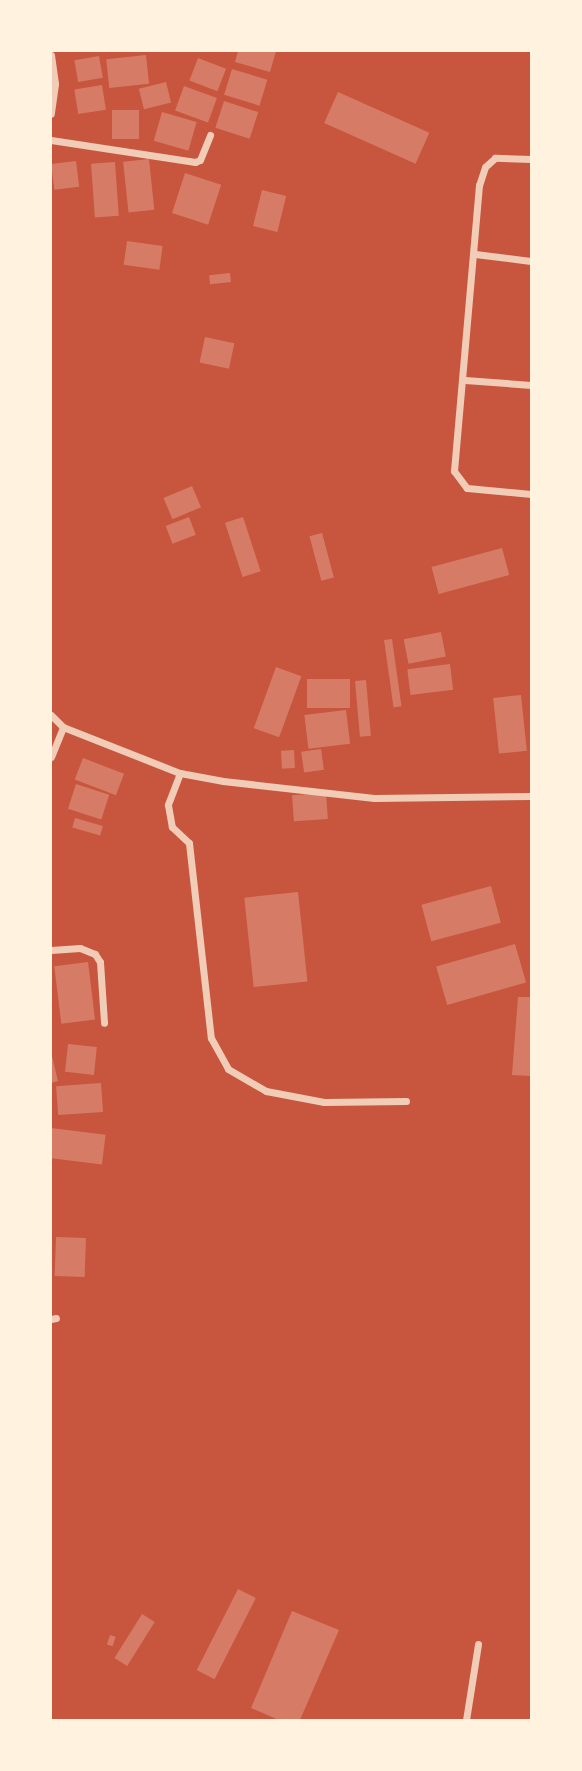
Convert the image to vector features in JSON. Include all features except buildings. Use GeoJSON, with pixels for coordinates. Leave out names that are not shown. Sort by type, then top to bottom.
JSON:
{"type":"FeatureCollection","features":[{"type":"Feature","properties":{"kind":"street"},"geometry":{"type":"LineString","coordinates":[[51,55],[55,84],[51,114]]}},
{"type":"Feature","properties":{"kind":"street"},"geometry":{"type":"LineString","coordinates":[[51,140],[195,162],[200,160],[210,135]]}},
{"type":"Feature","properties":{"kind":"street"},"geometry":{"type":"LineString","coordinates":[[531,159],[495,158],[485,167],[479,186],[456,478],[475,490],[531,494]]}},
{"type":"Feature","properties":{"kind":"street"},"geometry":{"type":"LineString","coordinates":[[475,254],[531,261]]}},
{"type":"Feature","properties":{"kind":"street"},"geometry":{"type":"LineString","coordinates":[[464,380],[531,385]]}},
{"type":"Feature","properties":{"kind":"street"},"geometry":{"type":"LineString","coordinates":[[51,715],[63,727],[180,773],[374,798],[434,800],[531,796]]}},
{"type":"Feature","properties":{"kind":"street"},"geometry":{"type":"LineString","coordinates":[[51,757],[63,727]]}},
{"type":"Feature","properties":{"kind":"street"},"geometry":{"type":"LineString","coordinates":[[180,773],[168,805],[172,827],[189,843],[211,1038],[229,1069],[266,1091],[324,1102],[406,1101]]}},
{"type":"Feature","properties":{"kind":"street"},"geometry":{"type":"LineString","coordinates":[[51,950],[80,948],[95,954],[100,962],[104,1023]]}},
{"type":"Feature","properties":{"kind":"street"},"geometry":{"type":"LineString","coordinates":[[466,1720],[478,1644]]}}]}
